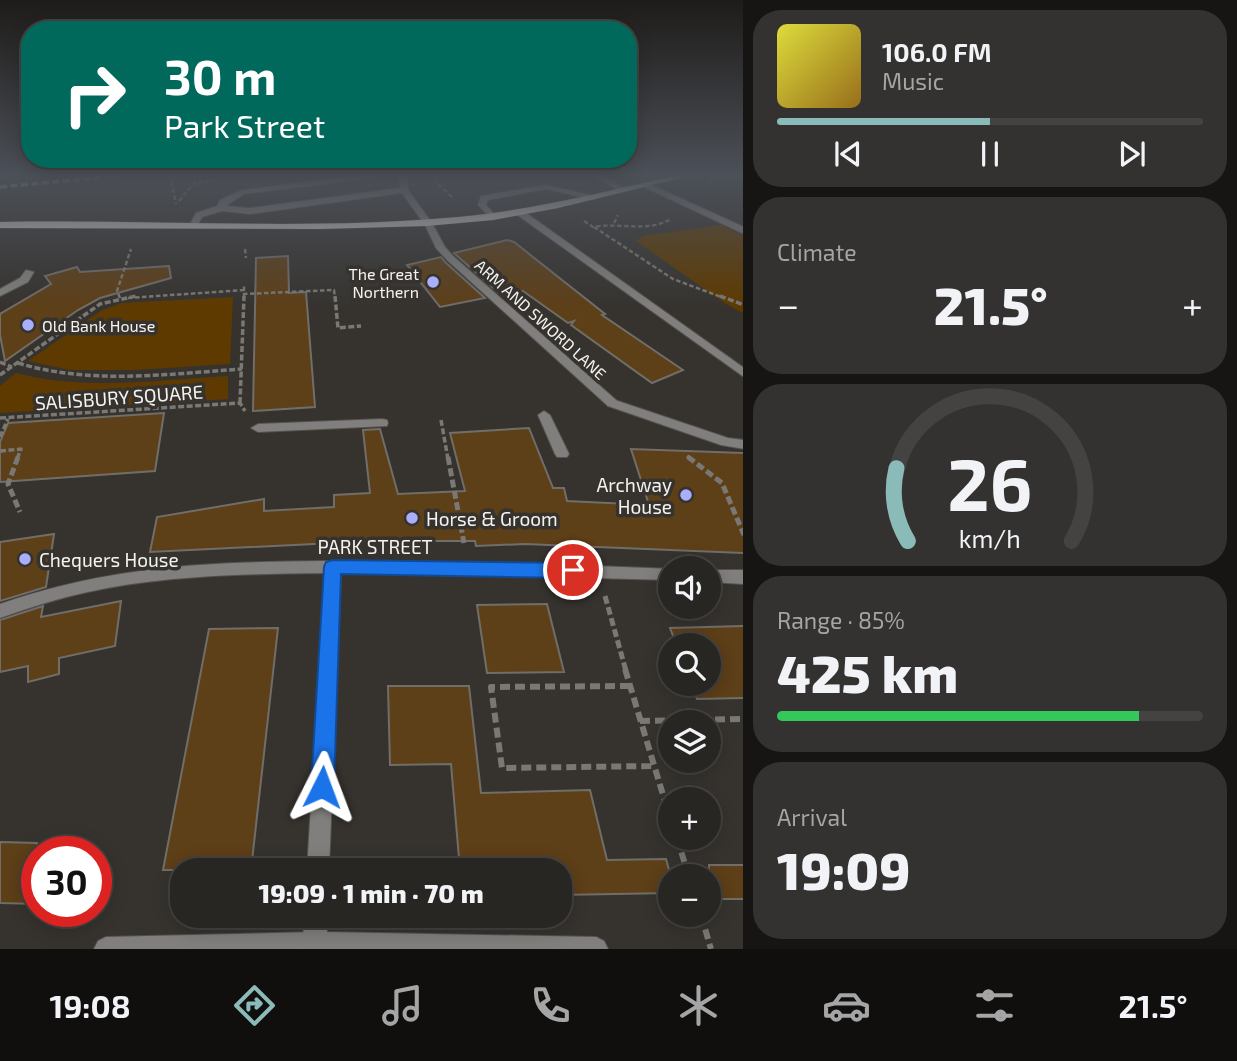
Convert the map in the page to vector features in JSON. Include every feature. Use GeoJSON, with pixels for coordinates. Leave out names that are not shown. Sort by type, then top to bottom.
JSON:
{"type":"FeatureCollection","features":[{"type":"Feature","properties":{"kind":"main road"},"geometry":{"type":"LineString","coordinates":[[0,225],[63,223],[193,226],[428,223],[457,219]]}},
{"type":"Feature","properties":{"kind":"street"},"geometry":{"type":"LineString","coordinates":[[193,226],[197,219]]}},
{"type":"Feature","properties":{"kind":"street","name":"ARM AND SWORD LANE"},"geometry":{"type":"LineString","coordinates":[[425,219],[441,248],[450,258],[612,403],[726,442],[743,445]]}},
{"type":"Feature","properties":{"kind":"street"},"geometry":{"type":"LineString","coordinates":[[529,219],[743,373]]}},
{"type":"Feature","properties":{"kind":"street"},"geometry":{"type":"LineString","coordinates":[[719,219],[743,231]]}},
{"type":"Feature","properties":{"kind":"street"},"geometry":{"type":"LineString","coordinates":[[0,293],[24,280],[29,272]]}},
{"type":"Feature","properties":{"kind":"street"},"geometry":{"type":"LineString","coordinates":[[544,415],[562,454]]}},
{"type":"Feature","properties":{"kind":"street"},"geometry":{"type":"LineString","coordinates":[[258,428],[382,423]]}},
{"type":"Feature","properties":{"kind":"street"},"geometry":{"type":"LineString","coordinates":[[319,858],[333,567]]}},
{"type":"Feature","properties":{"kind":"street","name":"PARK STREET"},"geometry":{"type":"LineString","coordinates":[[0,611],[75,588],[149,576],[229,569],[468,568],[658,573]]}},
{"type":"Feature","properties":{"kind":"street"},"geometry":{"type":"LineString","coordinates":[[721,576],[743,577]]}},
{"type":"Feature","properties":{"kind":"street"},"geometry":{"type":"LineString","coordinates":[[315,944],[316,928]]}},
{"type":"Feature","properties":{"kind":"street"},"geometry":{"type":"LineString","coordinates":[[106,949],[315,944],[596,949]]}},
{"type":"Feature","properties":{"kind":"path"},"geometry":{"type":"LineString","coordinates":[[582,219],[673,279],[743,304]]}},
{"type":"Feature","properties":{"kind":"path"},"geometry":{"type":"LineString","coordinates":[[593,227],[614,223],[628,228],[658,226],[670,219]]}},
{"type":"Feature","properties":{"kind":"path"},"geometry":{"type":"LineString","coordinates":[[120,298],[117,291],[131,249]]}},
{"type":"Feature","properties":{"kind":"path"},"geometry":{"type":"LineString","coordinates":[[245,249],[246,258]]}},
{"type":"Feature","properties":{"kind":"path"},"geometry":{"type":"LineString","coordinates":[[244,290],[240,403],[258,428]]}},
{"type":"Feature","properties":{"kind":"path"},"geometry":{"type":"LineString","coordinates":[[0,375],[100,304],[120,298],[244,290],[334,290],[338,328],[361,326]]}},
{"type":"Feature","properties":{"kind":"path"},"geometry":{"type":"LineString","coordinates":[[0,362],[12,367]]}},
{"type":"Feature","properties":{"kind":"path"},"geometry":{"type":"LineString","coordinates":[[17,363],[33,369],[91,374],[242,369]]}},
{"type":"Feature","properties":{"kind":"path","name":"SALISBURY SQUARE"},"geometry":{"type":"LineString","coordinates":[[0,418],[240,403]]}},
{"type":"Feature","properties":{"kind":"path"},"geometry":{"type":"LineString","coordinates":[[0,437],[8,418]]}},
{"type":"Feature","properties":{"kind":"path"},"geometry":{"type":"LineString","coordinates":[[441,420],[468,568]]}},
{"type":"Feature","properties":{"kind":"path"},"geometry":{"type":"LineString","coordinates":[[0,451],[21,449],[8,484],[20,512]]}},
{"type":"Feature","properties":{"kind":"path"},"geometry":{"type":"LineString","coordinates":[[679,449],[722,483],[743,534]]}},
{"type":"Feature","properties":{"kind":"path"},"geometry":{"type":"LineString","coordinates":[[599,571],[639,721],[660,787]]}},
{"type":"Feature","properties":{"kind":"path"},"geometry":{"type":"LineString","coordinates":[[630,686],[491,687],[502,768],[654,766]]}},
{"type":"Feature","properties":{"kind":"path"},"geometry":{"type":"LineString","coordinates":[[639,721],[743,719]]}},
{"type":"Feature","properties":{"kind":"path"},"geometry":{"type":"LineString","coordinates":[[705,927],[711,949]]}},
{"type":"Feature","properties":{"kind":"shaded area"},"geometry":{"type":"Polygon","coordinates":[[[721,225],[743,236],[743,313],[636,241],[643,236],[721,225]]]}},
{"type":"Feature","properties":{"kind":"shaded area"},"geometry":{"type":"Polygon","coordinates":[[[233,297],[230,364],[135,370],[70,370],[28,361],[102,310],[122,303],[233,297]]]}},
{"type":"Feature","properties":{"kind":"shaded area"},"geometry":{"type":"Polygon","coordinates":[[[16,373],[68,382],[95,383],[228,376],[228,399],[0,413],[0,386],[16,373]]]}},
{"type":"Feature","properties":{"kind":"building"},"geometry":{"type":"Polygon","coordinates":[[[507,240],[514,242],[605,314],[602,315],[683,370],[652,383],[571,325],[574,321],[568,323],[523,291],[501,295],[454,253],[507,240]]]}},
{"type":"Feature","properties":{"kind":"building"},"geometry":{"type":"Polygon","coordinates":[[[288,256],[289,293],[306,292],[315,407],[253,411],[256,258],[288,256]]]}},
{"type":"Feature","properties":{"kind":"building"},"geometry":{"type":"Polygon","coordinates":[[[441,257],[485,298],[440,307],[407,265],[441,257]]]}},
{"type":"Feature","properties":{"kind":"building"},"geometry":{"type":"Polygon","coordinates":[[[169,266],[171,278],[100,298],[78,310],[5,361],[0,335],[0,314],[51,284],[45,276],[77,267],[80,272],[169,266]]]}},
{"type":"Feature","properties":{"kind":"building"},"geometry":{"type":"Polygon","coordinates":[[[164,413],[155,471],[0,482],[0,442],[8,423],[164,413]]]}},
{"type":"Feature","properties":{"kind":"building"},"geometry":{"type":"Polygon","coordinates":[[[529,428],[553,488],[564,488],[567,501],[649,505],[631,449],[743,453],[743,553],[525,544],[476,546],[475,541],[374,541],[150,552],[157,517],[264,499],[264,511],[334,507],[334,495],[370,493],[363,430],[380,429],[398,494],[465,491],[450,433],[529,428]]]}},
{"type":"Feature","properties":{"kind":"building","name":"Chequers House"},"geometry":{"type":"Polygon","coordinates":[[[54,534],[46,587],[0,601],[0,542],[54,534]]]}},
{"type":"Feature","properties":{"kind":"building"},"geometry":{"type":"Polygon","coordinates":[[[121,601],[115,646],[59,658],[59,674],[28,682],[28,666],[0,672],[0,620],[43,606],[41,617],[121,601]]]}},
{"type":"Feature","properties":{"kind":"building"},"geometry":{"type":"Polygon","coordinates":[[[547,604],[564,672],[487,673],[477,605],[547,604]]]}},
{"type":"Feature","properties":{"kind":"building"},"geometry":{"type":"Polygon","coordinates":[[[743,626],[743,698],[697,699],[696,696],[721,696],[721,633],[672,633],[670,628],[743,626]]]}},
{"type":"Feature","properties":{"kind":"building"},"geometry":{"type":"Polygon","coordinates":[[[278,628],[252,858],[170,858],[170,870],[163,870],[209,629],[278,628]]]}},
{"type":"Feature","properties":{"kind":"building"},"geometry":{"type":"Polygon","coordinates":[[[388,686],[469,686],[481,793],[590,790],[607,860],[666,859],[667,864],[658,864],[658,893],[572,895],[572,858],[459,858],[451,764],[390,765],[388,686]]]}},
{"type":"Feature","properties":{"kind":"building"},"geometry":{"type":"Polygon","coordinates":[[[0,842],[21,843],[21,904],[0,903],[0,842]]]}},
{"type":"Feature","properties":{"kind":"building"},"geometry":{"type":"Polygon","coordinates":[[[721,865],[743,865],[743,899],[721,899],[721,865]]]}},
{"type":"Feature","properties":{"kind":"place","name":"The Great Northern"},"geometry":{"type":"Point","coordinates":[433,282]}},
{"type":"Feature","properties":{"kind":"place","name":"Old Bank House"},"geometry":{"type":"Point","coordinates":[28,325]}},
{"type":"Feature","properties":{"kind":"place","name":"Archway House"},"geometry":{"type":"Point","coordinates":[686,495]}},
{"type":"Feature","properties":{"kind":"place","name":"Horse & Groom"},"geometry":{"type":"Point","coordinates":[412,518]}},
{"type":"Feature","properties":{"kind":"place","name":"Chequers House"},"geometry":{"type":"Point","coordinates":[25,559]}},
{"type":"Feature","properties":{"kind":"route"},"geometry":{"type":"LineString","coordinates":[[322,787],[333,567],[573,570]]}}]}
